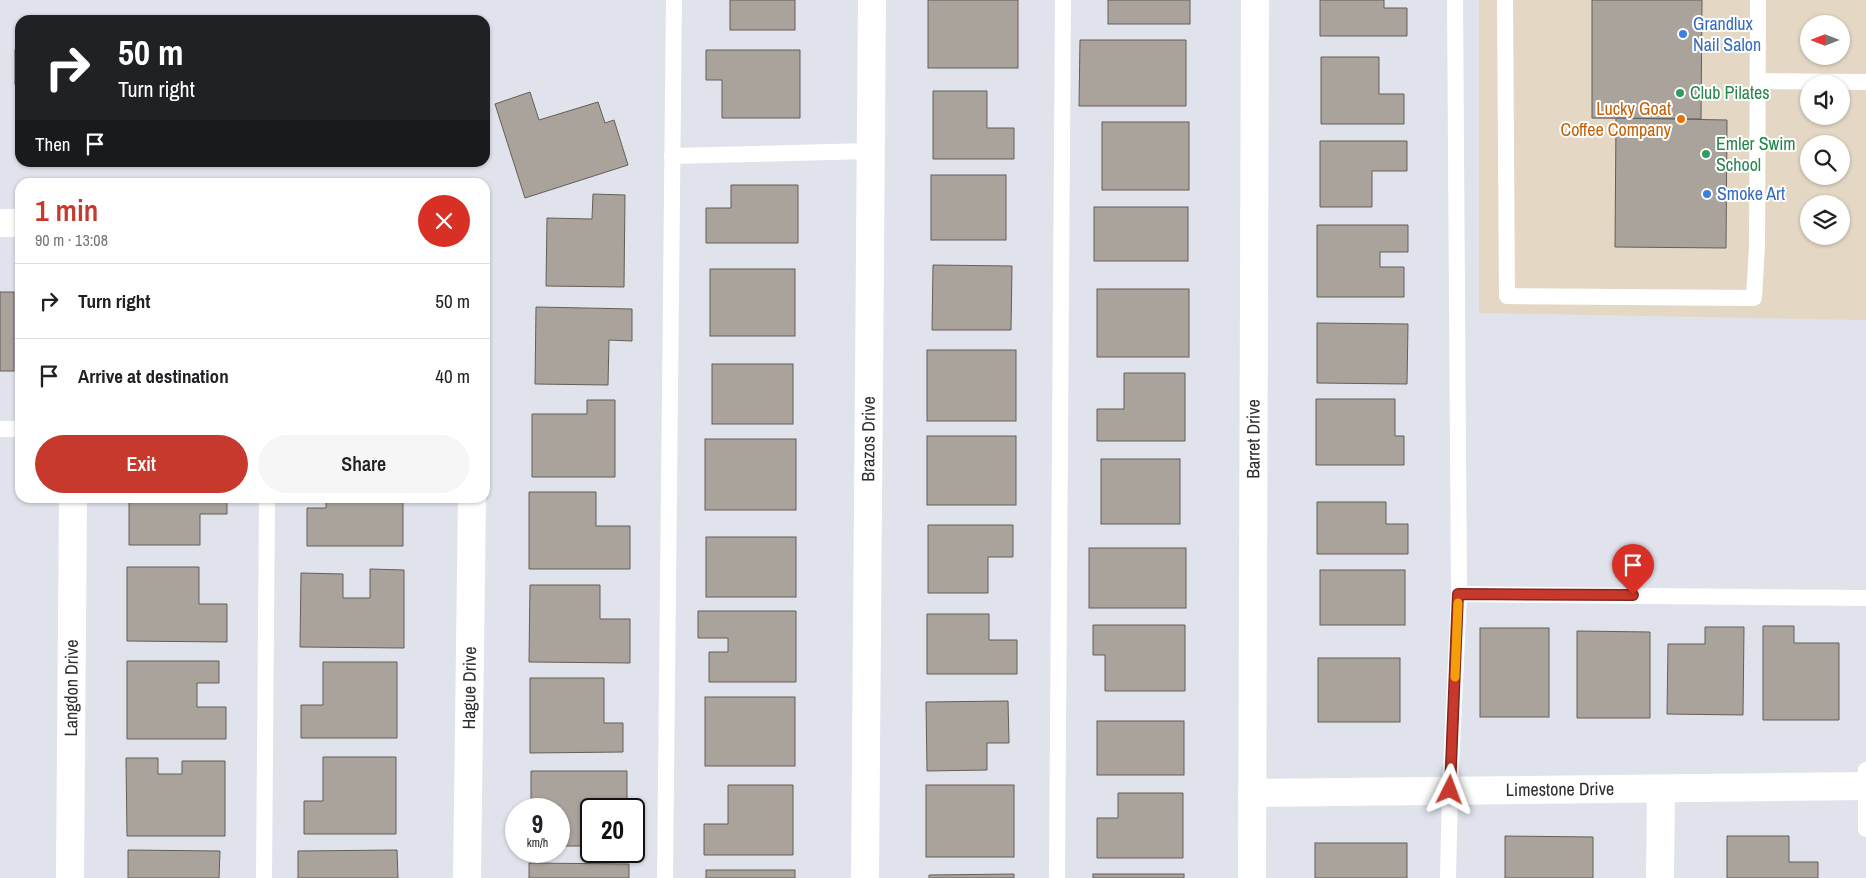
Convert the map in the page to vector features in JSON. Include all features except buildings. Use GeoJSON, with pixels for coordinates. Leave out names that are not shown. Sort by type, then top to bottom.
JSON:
{"type":"FeatureCollection","features":[{"type":"Feature","properties":{"kind":"street","name":"Brazos Drive"},"geometry":{"type":"LineString","coordinates":[[865,878],[872,0]]}},
{"type":"Feature","properties":{"kind":"street","name":"Barret Drive"},"geometry":{"type":"LineString","coordinates":[[1252,878],[1255,0]]}},
{"type":"Feature","properties":{"kind":"street"},"geometry":{"type":"LineString","coordinates":[[0,223],[15,223]]}},
{"type":"Feature","properties":{"kind":"street","name":"Langdon Drive"},"geometry":{"type":"LineString","coordinates":[[70,878],[73,503]]}},
{"type":"Feature","properties":{"kind":"street","name":"Hague Drive"},"geometry":{"type":"LineString","coordinates":[[467,878],[472,503]]}},
{"type":"Feature","properties":{"kind":"street","name":"Limestone Drive"},"geometry":{"type":"LineString","coordinates":[[1252,792],[1866,786]]}},
{"type":"Feature","properties":{"kind":"street"},"geometry":{"type":"LineString","coordinates":[[1660,878],[1661,788]]}},
{"type":"Feature","properties":{"kind":"lane"},"geometry":{"type":"LineString","coordinates":[[664,878],[674,0]]}},
{"type":"Feature","properties":{"kind":"lane"},"geometry":{"type":"LineString","coordinates":[[1056,878],[1063,0]]}},
{"type":"Feature","properties":{"kind":"lane"},"geometry":{"type":"LineString","coordinates":[[1448,878],[1458,594],[1455,0]]}},
{"type":"Feature","properties":{"kind":"lane"},"geometry":{"type":"LineString","coordinates":[[1505,0],[1506,296],[1754,298],[1758,0]]}},
{"type":"Feature","properties":{"kind":"lane"},"geometry":{"type":"LineString","coordinates":[[1758,81],[1866,82]]}},
{"type":"Feature","properties":{"kind":"lane"},"geometry":{"type":"LineString","coordinates":[[672,156],[871,151]]}},
{"type":"Feature","properties":{"kind":"lane"},"geometry":{"type":"LineString","coordinates":[[0,429],[15,429]]}},
{"type":"Feature","properties":{"kind":"lane"},"geometry":{"type":"LineString","coordinates":[[264,878],[267,503]]}},
{"type":"Feature","properties":{"kind":"lane"},"geometry":{"type":"LineString","coordinates":[[1458,594],[1866,598]]}},
{"type":"Feature","properties":{"kind":"lane"},"geometry":{"type":"LineString","coordinates":[[1866,770],[1866,829]]}},
{"type":"Feature","properties":{"kind":"shaded area"},"geometry":{"type":"Polygon","coordinates":[[[1479,0],[1866,0],[1866,320],[1479,313],[1479,0]]]}},
{"type":"Feature","properties":{"kind":"slow traffic"},"geometry":{"type":"LineString","coordinates":[[1455,677],[1458,603]]}},
{"type":"Feature","properties":{"kind":"place","name":"Grandlux Nail Salon"},"geometry":{"type":"Point","coordinates":[1683,34]}},
{"type":"Feature","properties":{"kind":"place","name":"Club Pilates"},"geometry":{"type":"Point","coordinates":[1680,93]}},
{"type":"Feature","properties":{"kind":"place","name":"Lucky Goat Coffee Company"},"geometry":{"type":"Point","coordinates":[1681,119]}},
{"type":"Feature","properties":{"kind":"place","name":"Emler Swim School"},"geometry":{"type":"Point","coordinates":[1706,154]}},
{"type":"Feature","properties":{"kind":"place","name":"Smoke Art"},"geometry":{"type":"Point","coordinates":[1707,194]}},
{"type":"Feature","properties":{"kind":"route"},"geometry":{"type":"LineString","coordinates":[[1450,790],[1458,594],[1633,595]]}}]}
